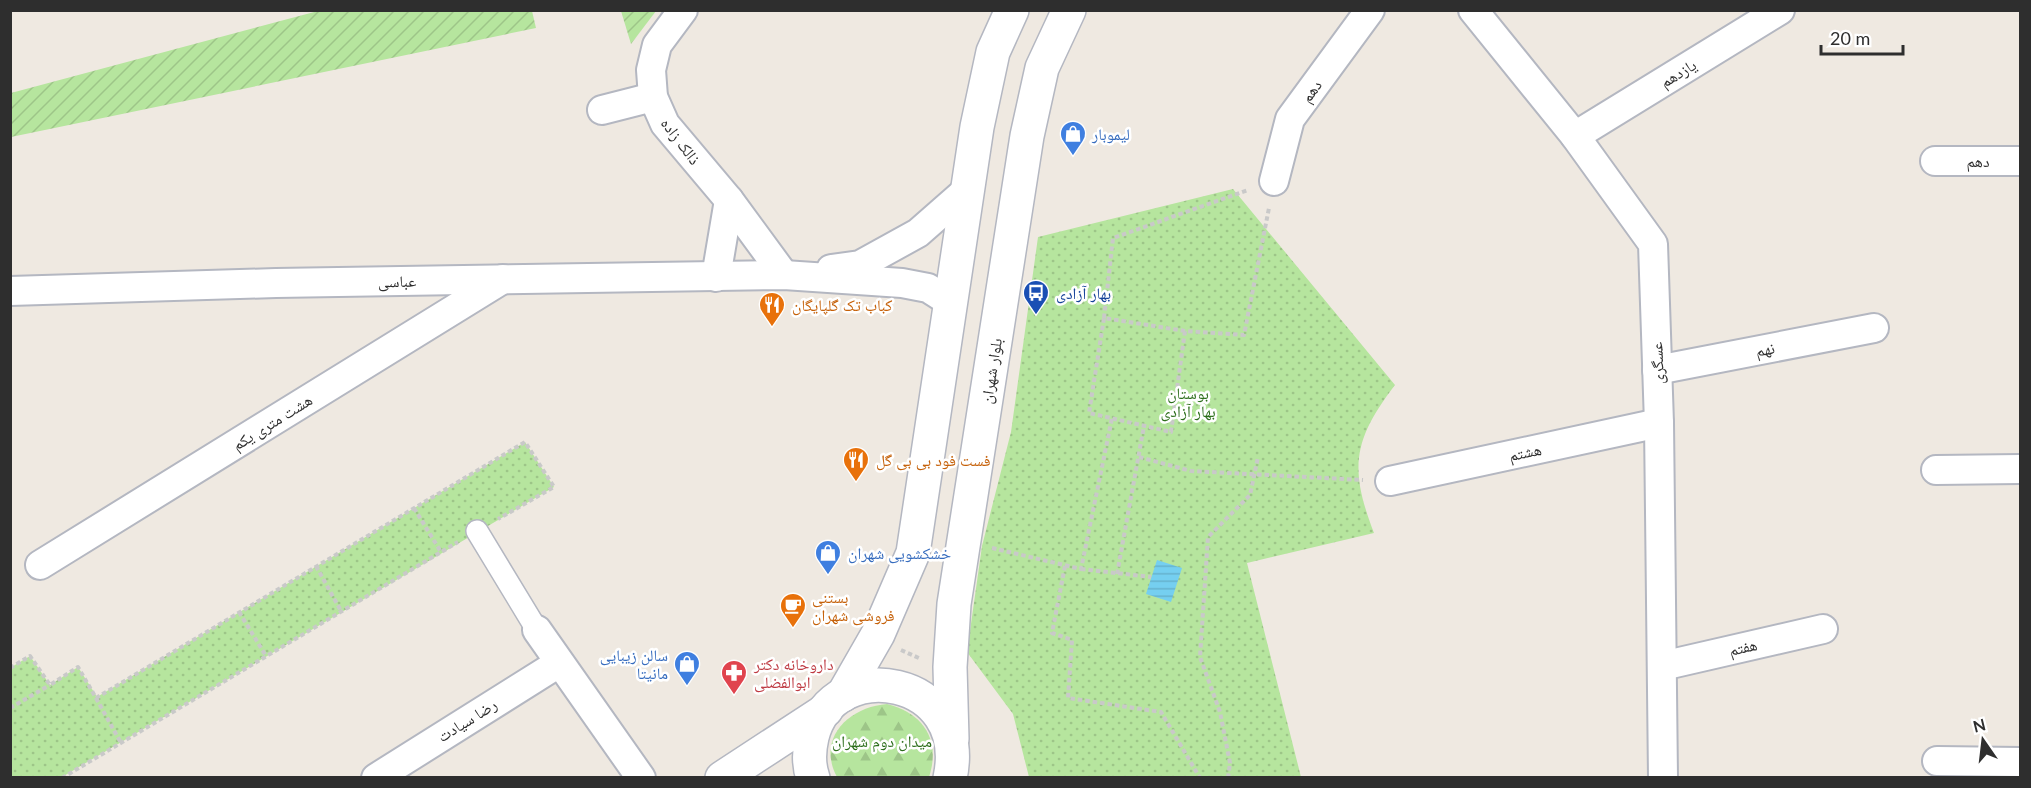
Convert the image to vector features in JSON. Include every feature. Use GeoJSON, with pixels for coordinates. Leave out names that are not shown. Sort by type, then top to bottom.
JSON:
{"type":"FeatureCollection","features":[{"type":"Feature","properties":{"kind":"street","name":"ذالک زاده"},"geometry":{"type":"LineString","coordinates":[[683,10],[657,45],[651,70],[653,97],[665,124],[729,200],[784,275]]}},
{"type":"Feature","properties":{"kind":"street"},"geometry":{"type":"LineString","coordinates":[[813,777],[809,752],[814,730],[878,634],[913,553],[977,127],[993,52],[1012,10]]}},
{"type":"Feature","properties":{"kind":"street","name":"بلوار شهران"},"geometry":{"type":"LineString","coordinates":[[954,764],[950,667],[954,604],[1027,136],[1042,68],[1069,10]]}},
{"type":"Feature","properties":{"kind":"street","name":"دهم"},"geometry":{"type":"LineString","coordinates":[[1274,181],[1290,119],[1370,10]]}},
{"type":"Feature","properties":{"kind":"street","name":"عسگری"},"geometry":{"type":"LineString","coordinates":[[1473,10],[1575,136],[1653,244],[1659,423],[1664,777]]}},
{"type":"Feature","properties":{"kind":"street","name":"یازدهم"},"geometry":{"type":"LineString","coordinates":[[1575,136],[1780,10]]}},
{"type":"Feature","properties":{"kind":"street"},"geometry":{"type":"LineString","coordinates":[[602,110],[653,97]]}},
{"type":"Feature","properties":{"kind":"street","name":"دهم"},"geometry":{"type":"LineString","coordinates":[[1935,161],[2020,161]]}},
{"type":"Feature","properties":{"kind":"street"},"geometry":{"type":"LineString","coordinates":[[784,275],[860,265],[918,233],[967,190]]}},
{"type":"Feature","properties":{"kind":"street"},"geometry":{"type":"LineString","coordinates":[[716,277],[729,200]]}},
{"type":"Feature","properties":{"kind":"street"},"geometry":{"type":"LineString","coordinates":[[784,275],[911,285],[928,288],[950,302]]}},
{"type":"Feature","properties":{"kind":"street","name":"عباسی"},"geometry":{"type":"LineString","coordinates":[[10,291],[503,279],[784,275]]}},
{"type":"Feature","properties":{"kind":"street","name":"هشت متری یکم"},"geometry":{"type":"LineString","coordinates":[[40,565],[503,279]]}},
{"type":"Feature","properties":{"kind":"street","name":"نهم"},"geometry":{"type":"LineString","coordinates":[[1657,370],[1874,328]]}},
{"type":"Feature","properties":{"kind":"street","name":"هشتم"},"geometry":{"type":"LineString","coordinates":[[1390,481],[1659,423]]}},
{"type":"Feature","properties":{"kind":"street"},"geometry":{"type":"LineString","coordinates":[[1936,470],[2020,469]]}},
{"type":"Feature","properties":{"kind":"street"},"geometry":{"type":"LineString","coordinates":[[477,531],[537,630],[641,777]]}},
{"type":"Feature","properties":{"kind":"street","name":"هفتم"},"geometry":{"type":"LineString","coordinates":[[1662,666],[1823,629]]}},
{"type":"Feature","properties":{"kind":"street","name":"رضا سیادت"},"geometry":{"type":"LineString","coordinates":[[376,777],[560,663]]}},
{"type":"Feature","properties":{"kind":"street"},"geometry":{"type":"LineString","coordinates":[[722,777],[834,703],[864,686],[886,684],[908,689],[928,701],[943,718],[954,764]]}},
{"type":"Feature","properties":{"kind":"street"},"geometry":{"type":"LineString","coordinates":[[1937,761],[2020,762]]}},
{"type":"Feature","properties":{"kind":"path"},"geometry":{"type":"LineString","coordinates":[[1185,331],[1171,432],[1089,413],[1104,318],[1113,238],[1274,181]]}},
{"type":"Feature","properties":{"kind":"path"},"geometry":{"type":"LineString","coordinates":[[1104,318],[1185,331],[1244,335],[1274,181]]}},
{"type":"Feature","properties":{"kind":"path"},"geometry":{"type":"LineString","coordinates":[[1081,569],[1112,418]]}},
{"type":"Feature","properties":{"kind":"path"},"geometry":{"type":"LineString","coordinates":[[1118,574],[1144,426]]}},
{"type":"Feature","properties":{"kind":"path"},"geometry":{"type":"LineString","coordinates":[[62,777],[554,487],[525,442],[96,698]]}},
{"type":"Feature","properties":{"kind":"path"},"geometry":{"type":"LineString","coordinates":[[1139,457],[1191,471],[1390,481]]}},
{"type":"Feature","properties":{"kind":"path"},"geometry":{"type":"LineString","coordinates":[[1227,777],[1230,763],[1220,712],[1200,657],[1208,537],[1250,495],[1258,457]]}},
{"type":"Feature","properties":{"kind":"path"},"geometry":{"type":"LineString","coordinates":[[414,508],[441,552]]}},
{"type":"Feature","properties":{"kind":"path"},"geometry":{"type":"LineString","coordinates":[[982,546],[1081,569],[1151,577]]}},
{"type":"Feature","properties":{"kind":"path"},"geometry":{"type":"LineString","coordinates":[[316,566],[341,611]]}},
{"type":"Feature","properties":{"kind":"path"},"geometry":{"type":"LineString","coordinates":[[1065,566],[1052,633],[1072,640],[1068,698],[1161,712],[1200,777]]}},
{"type":"Feature","properties":{"kind":"path"},"geometry":{"type":"LineString","coordinates":[[239,612],[266,656]]}},
{"type":"Feature","properties":{"kind":"path"},"geometry":{"type":"LineString","coordinates":[[895,648],[923,660]]}},
{"type":"Feature","properties":{"kind":"path"},"geometry":{"type":"LineString","coordinates":[[10,668],[30,656],[50,685]]}},
{"type":"Feature","properties":{"kind":"path"},"geometry":{"type":"LineString","coordinates":[[10,708],[78,667],[121,743]]}},
{"type":"Feature","properties":{"kind":"green space"},"geometry":{"type":"Polygon","coordinates":[[[318,11],[532,11],[536,28],[11,137],[11,93],[318,11]]]}},
{"type":"Feature","properties":{"kind":"green space"},"geometry":{"type":"Polygon","coordinates":[[[621,11],[656,11],[631,44],[621,11]]]}},
{"type":"Feature","properties":{"kind":"green space","name":"بوستان بهار آزادی"},"geometry":{"type":"Polygon","coordinates":[[[1233,189],[1395,385],[1370,422],[1359,455],[1361,490],[1374,533],[1247,563],[1301,777],[1029,777],[1013,714],[967,652],[982,546],[1011,432],[1038,237],[1233,189]]]}},
{"type":"Feature","properties":{"kind":"green space"},"geometry":{"type":"Polygon","coordinates":[[[525,442],[554,487],[62,777],[11,777],[10,668],[30,656],[50,685],[78,667],[97,697],[525,442]]]}},
{"type":"Feature","properties":{"kind":"green space","name":"میدان دوم شهران"},"geometry":{"type":"Polygon","coordinates":[[[887,704],[911,714],[926,730],[933,752],[929,777],[837,777],[832,763],[831,750],[840,727],[860,711],[887,704]]]}},
{"type":"Feature","properties":{"kind":"water"},"geometry":{"type":"Polygon","coordinates":[[[1157,560],[1182,568],[1171,602],[1146,594],[1157,560]]]}},
{"type":"Feature","properties":{"kind":"place","name":"لیموبار"},"geometry":{"type":"Point","coordinates":[1073,157]}},
{"type":"Feature","properties":{"kind":"place","name":"بهار آزادی"},"geometry":{"type":"Point","coordinates":[1036,316]}},
{"type":"Feature","properties":{"kind":"place","name":"کباب تک گلپایگان"},"geometry":{"type":"Point","coordinates":[772,328]}},
{"type":"Feature","properties":{"kind":"place","name":"فست فود بی بی گل"},"geometry":{"type":"Point","coordinates":[856,483]}},
{"type":"Feature","properties":{"kind":"place","name":"خشکشویی شهران"},"geometry":{"type":"Point","coordinates":[828,576]}},
{"type":"Feature","properties":{"kind":"place","name":"بستنی فروشی شهران"},"geometry":{"type":"Point","coordinates":[793,629]}},
{"type":"Feature","properties":{"kind":"place","name":"سالن زیبایی مانیتا"},"geometry":{"type":"Point","coordinates":[687,687]}},
{"type":"Feature","properties":{"kind":"place","name":"داروخانه دکتر ابوالفضلی"},"geometry":{"type":"Point","coordinates":[734,696]}}]}
